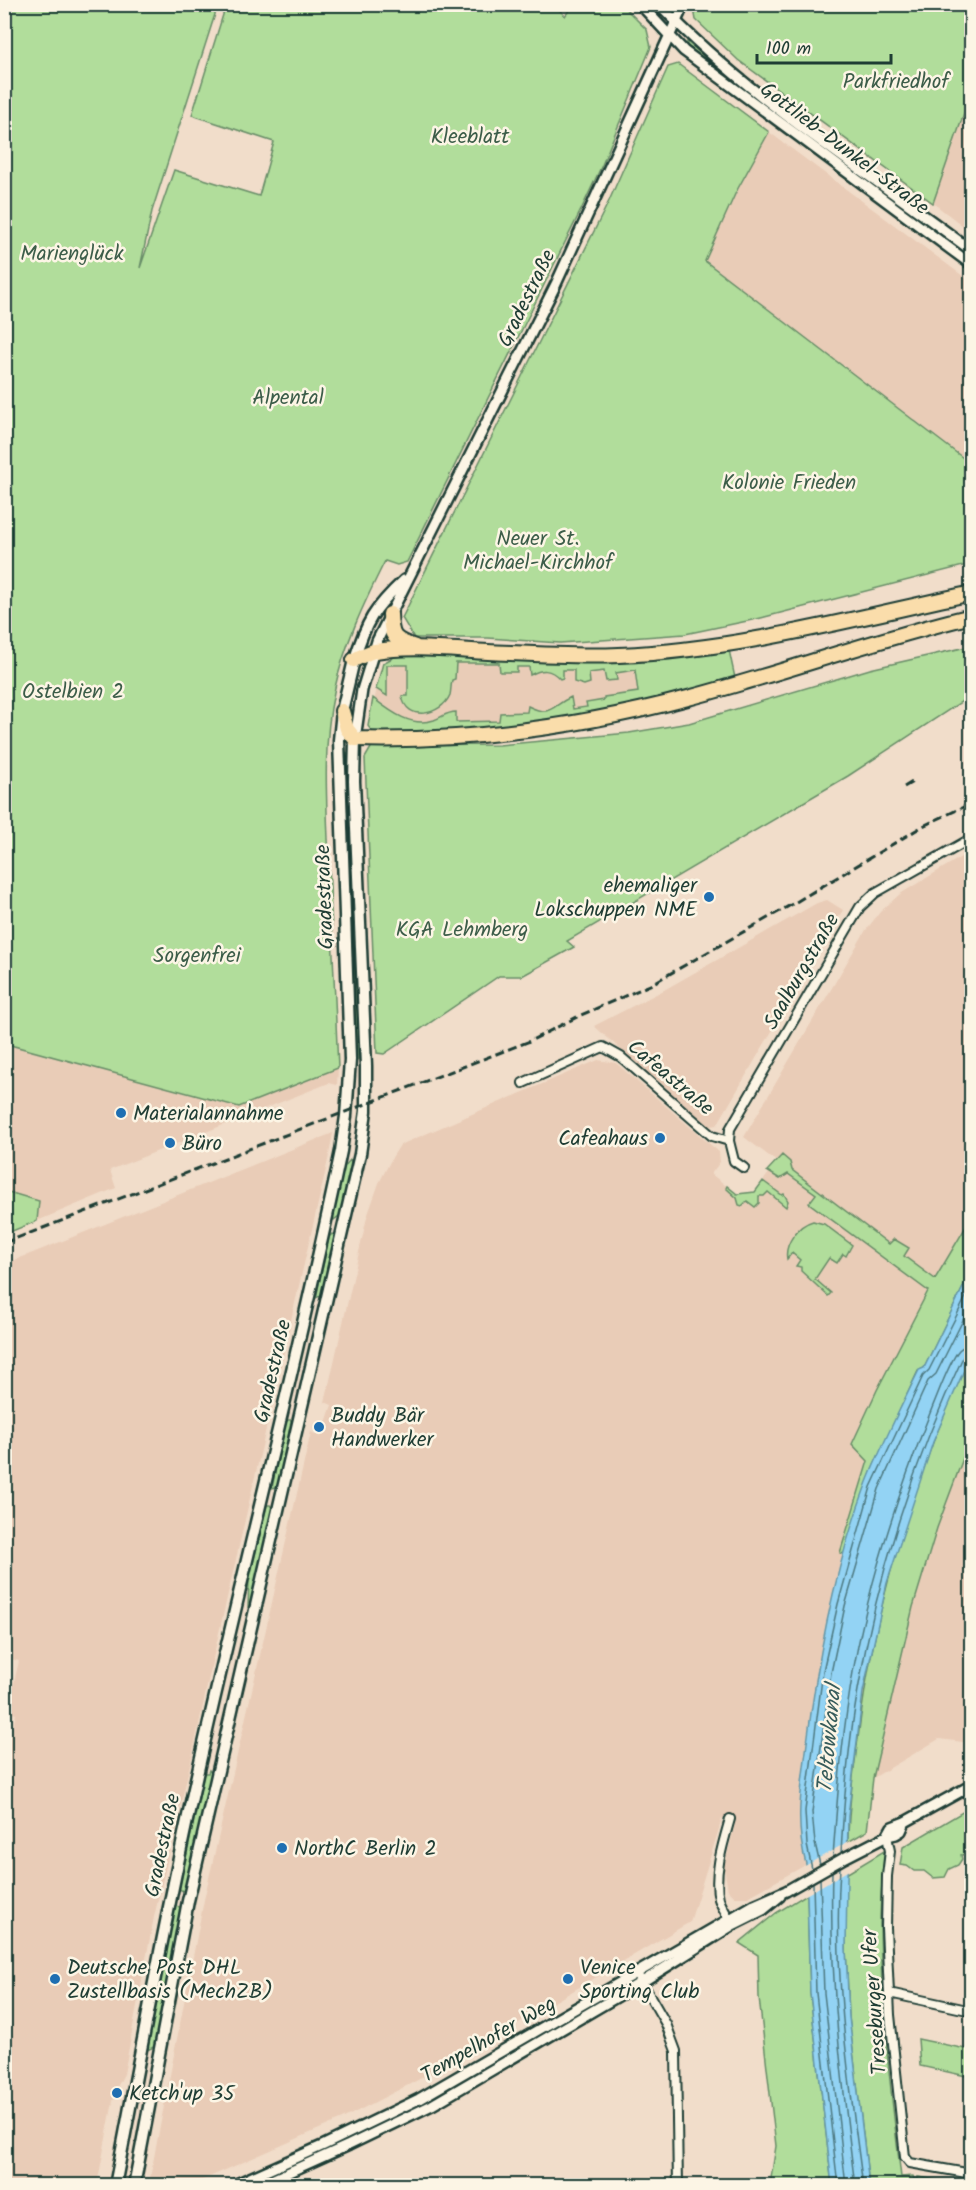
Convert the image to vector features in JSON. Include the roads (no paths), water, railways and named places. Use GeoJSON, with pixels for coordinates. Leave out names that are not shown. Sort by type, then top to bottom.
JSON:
{"type":"FeatureCollection","features":[{"type":"Feature","properties":{"kind":"highway"},"geometry":{"type":"LineString","coordinates":[[354,660],[373,651],[420,649],[568,656],[673,651],[727,645],[782,635],[972,593]]}},
{"type":"Feature","properties":{"kind":"highway"},"geometry":{"type":"LineString","coordinates":[[390,614],[394,638],[420,649]]}},
{"type":"Feature","properties":{"kind":"highway"},"geometry":{"type":"LineString","coordinates":[[342,711],[347,729],[355,739],[513,733],[570,724],[687,698],[927,627],[972,616]]}},
{"type":"Feature","properties":{"kind":"main road","name":"Gradestraße"},"geometry":{"type":"LineString","coordinates":[[116,2185],[165,1923],[187,1820],[295,1361],[341,1151],[350,1060],[338,758],[342,711],[354,660]]}},
{"type":"Feature","properties":{"kind":"main road","name":"Gradestraße"},"geometry":{"type":"LineString","coordinates":[[137,2184],[188,1902],[360,1154],[366,1111],[366,1066],[354,781],[355,739]]}},
{"type":"Feature","properties":{"kind":"street","name":"Gottlieb-Dunkel-Straße"},"geometry":{"type":"LineString","coordinates":[[640,4],[681,49],[972,265]]}},
{"type":"Feature","properties":{"kind":"street","name":"Gottlieb-Dunkel-Straße"},"geometry":{"type":"LineString","coordinates":[[659,4],[730,71],[972,251]]}},
{"type":"Feature","properties":{"kind":"street","name":"Gradestraße"},"geometry":{"type":"LineString","coordinates":[[355,739],[362,690],[373,651],[556,284],[684,4]]}},
{"type":"Feature","properties":{"kind":"street","name":"Gradestraße"},"geometry":{"type":"LineString","coordinates":[[354,660],[364,628],[374,611],[410,574]]}},
{"type":"Feature","properties":{"kind":"street","name":"Saalburgstraße"},"geometry":{"type":"LineString","coordinates":[[729,1141],[730,1129],[735,1120],[860,907],[875,893],[972,838]]}},
{"type":"Feature","properties":{"kind":"street","name":"Cafeastraße"},"geometry":{"type":"LineString","coordinates":[[523,1083],[603,1047],[621,1057],[712,1136],[729,1141]]}},
{"type":"Feature","properties":{"kind":"street"},"geometry":{"type":"LineString","coordinates":[[729,1141],[734,1161],[744,1168]]}},
{"type":"Feature","properties":{"kind":"street","name":"Tempelhofer Weg"},"geometry":{"type":"LineString","coordinates":[[258,2186],[383,2129],[452,2093],[642,1982],[763,1900],[786,1891],[887,1836],[892,1827],[972,1785]]}},
{"type":"Feature","properties":{"kind":"street"},"geometry":{"type":"LineString","coordinates":[[730,1819],[721,1856],[718,1890],[721,1904],[731,1922]]}},
{"type":"Feature","properties":{"kind":"street","name":"Treseburger Ufer"},"geometry":{"type":"LineString","coordinates":[[887,1836],[890,1847],[886,1906],[889,1993],[905,2157],[910,2163],[972,2174]]}},
{"type":"Feature","properties":{"kind":"street","name":"Tempelhofer Weg"},"geometry":{"type":"LineString","coordinates":[[232,2186],[378,2120],[468,2073],[636,1973],[731,1922]]}},
{"type":"Feature","properties":{"kind":"street"},"geometry":{"type":"LineString","coordinates":[[636,1973],[666,2024],[676,2051],[678,2186]]}},
{"type":"Feature","properties":{"kind":"street"},"geometry":{"type":"LineString","coordinates":[[889,1993],[972,2011]]}},
{"type":"Feature","properties":{"kind":"street"},"geometry":{"type":"LineString","coordinates":[[378,2120],[383,2129]]}},
{"type":"Feature","properties":{"kind":"water","name":"Teltowkanal"},"geometry":{"type":"Polygon","coordinates":[[[971,1271],[971,1354],[933,1442],[887,1583],[863,1692],[848,1816],[846,1948],[849,2017],[869,2185],[832,2186],[810,1993],[806,1864],[800,1833],[801,1789],[811,1710],[822,1644],[837,1578],[867,1482],[919,1370],[924,1368],[971,1271]]]}},
{"type":"Feature","properties":{"kind":"railway"},"geometry":{"type":"LineString","coordinates":[[904,787],[914,781]]}},
{"type":"Feature","properties":{"kind":"railway"},"geometry":{"type":"LineString","coordinates":[[4,1243],[530,1041],[579,1016],[650,985],[923,826],[972,803]]}},
{"type":"Feature","properties":{"kind":"place","name":"ehemaliger Lokschuppen NME"},"geometry":{"type":"Point","coordinates":[709,897]}},
{"type":"Feature","properties":{"kind":"place","name":"Materialannahme"},"geometry":{"type":"Point","coordinates":[121,1113]}},
{"type":"Feature","properties":{"kind":"place","name":"Cafeahaus"},"geometry":{"type":"Point","coordinates":[660,1138]}},
{"type":"Feature","properties":{"kind":"place","name":"Büro"},"geometry":{"type":"Point","coordinates":[170,1143]}},
{"type":"Feature","properties":{"kind":"place","name":"Buddy Bär Handwerker"},"geometry":{"type":"Point","coordinates":[319,1427]}},
{"type":"Feature","properties":{"kind":"place","name":"NorthC Berlin 2"},"geometry":{"type":"Point","coordinates":[282,1848]}},
{"type":"Feature","properties":{"kind":"place","name":"Deutsche Post DHL Zustellbasis (MechZB)"},"geometry":{"type":"Point","coordinates":[55,1979]}},
{"type":"Feature","properties":{"kind":"place","name":"Venice Sporting Club"},"geometry":{"type":"Point","coordinates":[568,1979]}},
{"type":"Feature","properties":{"kind":"place","name":"Ketch'up 35"},"geometry":{"type":"Point","coordinates":[117,2093]}},
{"type":"Feature","properties":{"kind":"park label","name":"Parkfriedhof"},"geometry":{"type":"Point","coordinates":[896,81]}},
{"type":"Feature","properties":{"kind":"park label","name":"Kleeblatt"},"geometry":{"type":"Point","coordinates":[470,136]}},
{"type":"Feature","properties":{"kind":"park label","name":"Marienglück"},"geometry":{"type":"Point","coordinates":[72,253]}},
{"type":"Feature","properties":{"kind":"park label","name":"Alpental"},"geometry":{"type":"Point","coordinates":[288,397]}},
{"type":"Feature","properties":{"kind":"park label","name":"Kolonie Frieden"},"geometry":{"type":"Point","coordinates":[789,482]}},
{"type":"Feature","properties":{"kind":"park label","name":"Neuer St. Michael-Kirchhof"},"geometry":{"type":"Point","coordinates":[538,550]}},
{"type":"Feature","properties":{"kind":"park label","name":"Ostelbien 2"},"geometry":{"type":"Point","coordinates":[73,691]}},
{"type":"Feature","properties":{"kind":"park label","name":"KGA Lehmberg"},"geometry":{"type":"Point","coordinates":[462,929]}},
{"type":"Feature","properties":{"kind":"park label","name":"Sorgenfrei"},"geometry":{"type":"Point","coordinates":[197,955]}}]}
